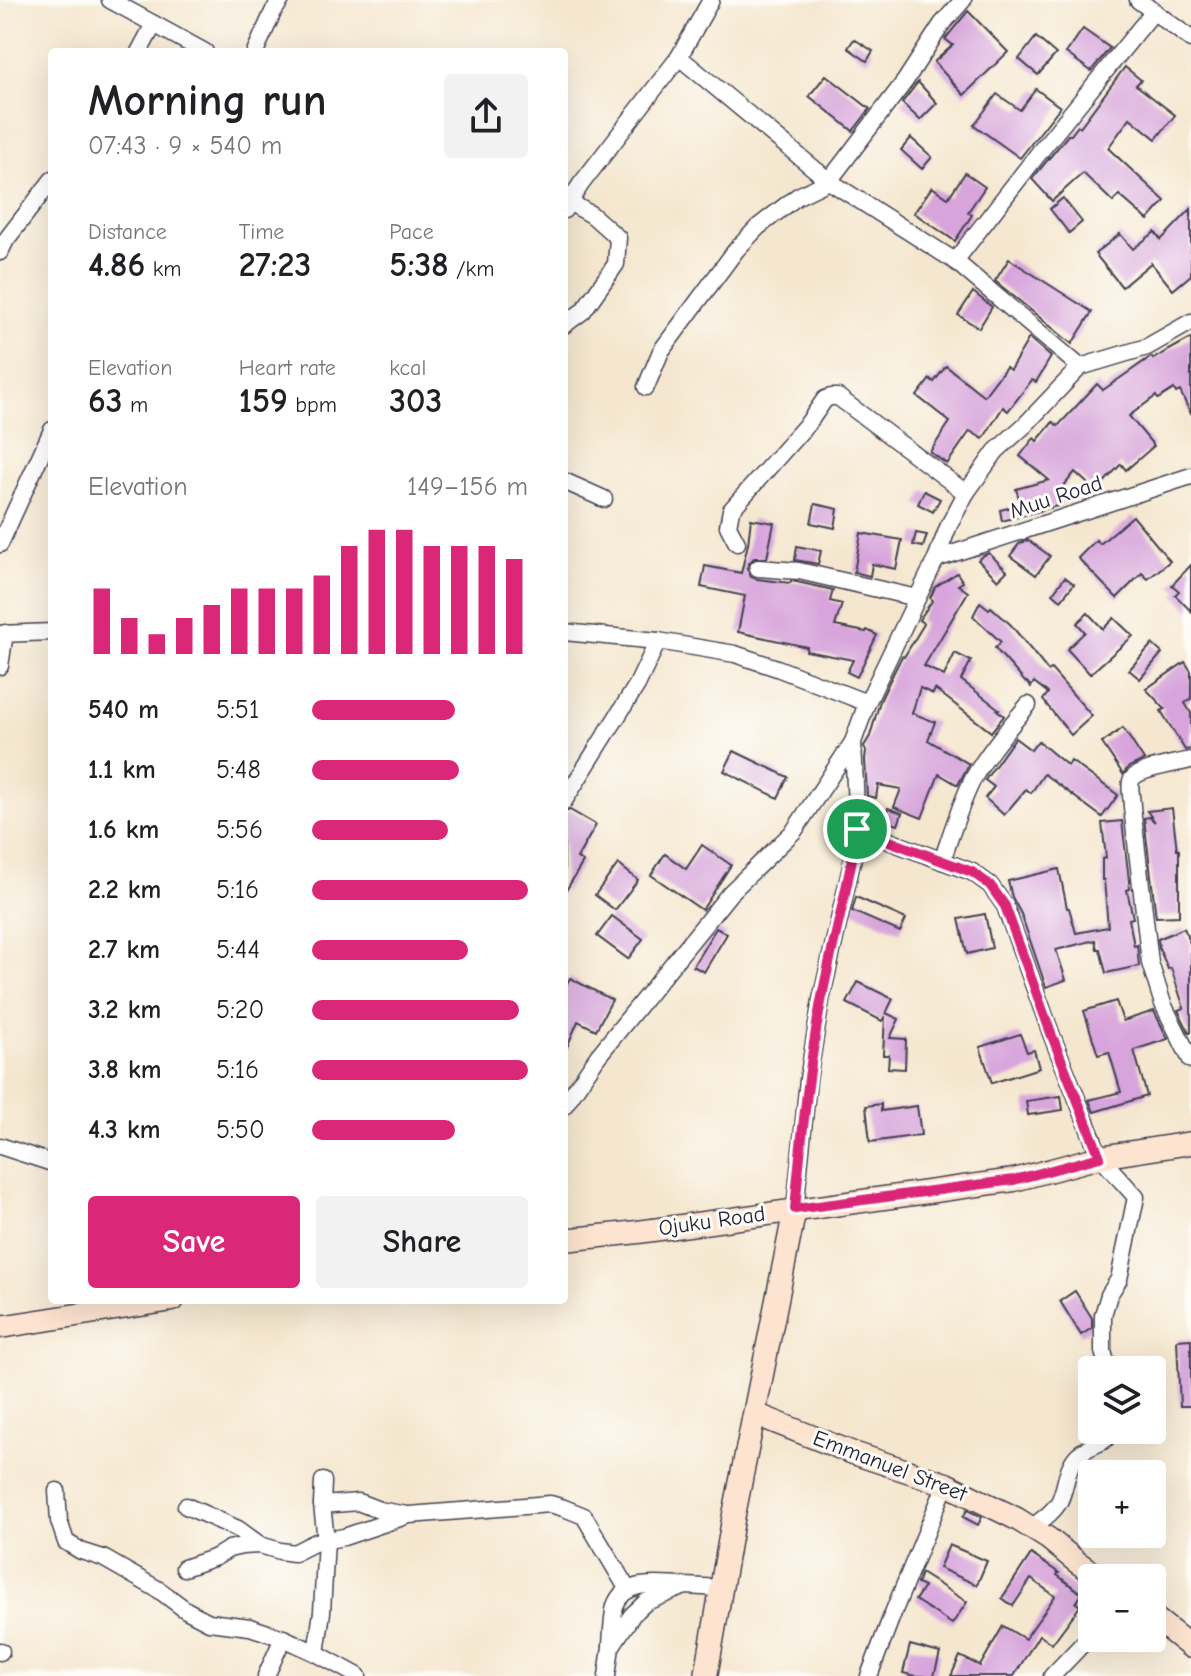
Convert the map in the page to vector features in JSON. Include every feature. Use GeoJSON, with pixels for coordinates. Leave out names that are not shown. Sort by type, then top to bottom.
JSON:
{"type":"FeatureCollection","features":[{"type":"Feature","properties":{"kind":"main road","name":"Ojuku Road"},"geometry":{"type":"LineString","coordinates":[[568,1240],[1014,1180],[1100,1157],[1191,1143]]}},
{"type":"Feature","properties":{"kind":"main road"},"geometry":{"type":"LineString","coordinates":[[706,1676],[795,1209]]}},
{"type":"Feature","properties":{"kind":"main road"},"geometry":{"type":"LineString","coordinates":[[0,1327],[73,1308],[123,1304]]}},
{"type":"Feature","properties":{"kind":"main road","name":"Emmanuel Street"},"geometry":{"type":"LineString","coordinates":[[755,1414],[853,1453],[946,1484],[1017,1519],[1081,1564]]}},
{"type":"Feature","properties":{"kind":"main road"},"geometry":{"type":"LineString","coordinates":[[1166,1627],[1191,1647]]}},
{"type":"Feature","properties":{"kind":"street"},"geometry":{"type":"LineString","coordinates":[[110,0],[198,48]]}},
{"type":"Feature","properties":{"kind":"street"},"geometry":{"type":"LineString","coordinates":[[257,48],[281,0]]}},
{"type":"Feature","properties":{"kind":"street"},"geometry":{"type":"LineString","coordinates":[[568,204],[679,57],[711,0]]}},
{"type":"Feature","properties":{"kind":"street"},"geometry":{"type":"LineString","coordinates":[[646,387],[661,351],[736,250],[758,227],[798,196],[829,181],[905,81],[942,24],[963,0]]}},
{"type":"Feature","properties":{"kind":"street"},"geometry":{"type":"LineString","coordinates":[[1138,0],[1191,39]]}},
{"type":"Feature","properties":{"kind":"street"},"geometry":{"type":"LineString","coordinates":[[955,261],[1154,11]]}},
{"type":"Feature","properties":{"kind":"street"},"geometry":{"type":"LineString","coordinates":[[141,48],[154,24]]}},
{"type":"Feature","properties":{"kind":"street"},"geometry":{"type":"LineString","coordinates":[[679,57],[829,181],[955,261],[1080,367]]}},
{"type":"Feature","properties":{"kind":"street"},"geometry":{"type":"LineString","coordinates":[[0,252],[48,185]]}},
{"type":"Feature","properties":{"kind":"street"},"geometry":{"type":"LineString","coordinates":[[568,206],[592,215],[618,238],[618,257],[583,311],[568,322]]}},
{"type":"Feature","properties":{"kind":"street"},"geometry":{"type":"LineString","coordinates":[[568,1100],[598,1056],[730,893],[794,831],[853,742],[867,703],[936,559],[949,525],[966,493],[996,451],[1080,367],[1147,347],[1191,322]]}},
{"type":"Feature","properties":{"kind":"street"},"geometry":{"type":"LineString","coordinates":[[737,543],[728,526],[731,510],[809,422],[825,399],[831,397],[838,397],[966,493]]}},
{"type":"Feature","properties":{"kind":"street"},"geometry":{"type":"LineString","coordinates":[[0,544],[6,516],[48,437]]}},
{"type":"Feature","properties":{"kind":"street","name":"Muu Road"},"geometry":{"type":"LineString","coordinates":[[936,559],[1191,476]]}},
{"type":"Feature","properties":{"kind":"street"},"geometry":{"type":"LineString","coordinates":[[568,483],[604,499]]}},
{"type":"Feature","properties":{"kind":"street"},"geometry":{"type":"LineString","coordinates":[[758,568],[799,571],[917,598]]}},
{"type":"Feature","properties":{"kind":"street"},"geometry":{"type":"LineString","coordinates":[[0,666],[2,634],[48,632]]}},
{"type":"Feature","properties":{"kind":"street"},"geometry":{"type":"LineString","coordinates":[[568,632],[658,641],[735,654],[867,703]]}},
{"type":"Feature","properties":{"kind":"street"},"geometry":{"type":"LineString","coordinates":[[568,795],[637,685],[658,641]]}},
{"type":"Feature","properties":{"kind":"street"},"geometry":{"type":"LineString","coordinates":[[942,861],[961,804],[977,773],[1028,705]]}},
{"type":"Feature","properties":{"kind":"street"},"geometry":{"type":"LineString","coordinates":[[795,1209],[808,1080],[821,1000],[857,829],[853,742]]}},
{"type":"Feature","properties":{"kind":"street"},"geometry":{"type":"LineString","coordinates":[[1191,760],[1136,774],[1131,781],[1150,963],[1163,1004],[1191,1060]]}},
{"type":"Feature","properties":{"kind":"street"},"geometry":{"type":"LineString","coordinates":[[857,829],[972,872],[990,885],[1005,906],[1100,1157],[1136,1197],[1119,1279],[1109,1295],[1103,1315],[1104,1356]]}},
{"type":"Feature","properties":{"kind":"street"},"geometry":{"type":"LineString","coordinates":[[0,1146],[48,1162]]}},
{"type":"Feature","properties":{"kind":"street"},"geometry":{"type":"LineString","coordinates":[[1031,1528],[1058,1504],[1069,1468],[1077,1456],[1098,1444]]}},
{"type":"Feature","properties":{"kind":"street"},"geometry":{"type":"LineString","coordinates":[[316,1653],[326,1540],[323,1481]]}},
{"type":"Feature","properties":{"kind":"street"},"geometry":{"type":"LineString","coordinates":[[869,1676],[946,1484]]}},
{"type":"Feature","properties":{"kind":"street"},"geometry":{"type":"LineString","coordinates":[[57,1491],[59,1521],[66,1542],[73,1547],[103,1558],[209,1622],[250,1627],[283,1638],[358,1676]]}},
{"type":"Feature","properties":{"kind":"street"},"geometry":{"type":"LineString","coordinates":[[322,1505],[358,1502],[379,1510],[409,1515],[550,1504],[584,1516],[628,1590]]}},
{"type":"Feature","properties":{"kind":"street"},"geometry":{"type":"LineString","coordinates":[[186,1506],[238,1529],[260,1545],[294,1553],[316,1542],[344,1537],[409,1515]]}},
{"type":"Feature","properties":{"kind":"street"},"geometry":{"type":"LineString","coordinates":[[184,1568],[229,1549],[260,1545]]}},
{"type":"Feature","properties":{"kind":"street"},"geometry":{"type":"LineString","coordinates":[[607,1676],[614,1608],[628,1590],[643,1584],[721,1588]]}},
{"type":"Feature","properties":{"kind":"street"},"geometry":{"type":"LineString","coordinates":[[611,1647],[632,1615],[646,1602],[685,1586]]}},
{"type":"Feature","properties":{"kind":"street"},"geometry":{"type":"LineString","coordinates":[[266,1676],[283,1638]]}},
{"type":"Feature","properties":{"kind":"street"},"geometry":{"type":"LineString","coordinates":[[1052,1676],[1078,1648]]}},
{"type":"Feature","properties":{"kind":"building"},"geometry":{"type":"Polygon","coordinates":[[[968,11],[1008,52],[964,95],[934,62],[953,45],[945,39],[968,11]]]}},
{"type":"Feature","properties":{"kind":"building"},"geometry":{"type":"Polygon","coordinates":[[[1083,29],[1110,48],[1091,71],[1066,53],[1083,29]]]}},
{"type":"Feature","properties":{"kind":"building"},"geometry":{"type":"Polygon","coordinates":[[[1036,37],[1056,54],[1038,75],[1019,59],[1036,37]]]}},
{"type":"Feature","properties":{"kind":"building"},"geometry":{"type":"Polygon","coordinates":[[[854,39],[873,51],[867,61],[848,48],[854,39]]]}},
{"type":"Feature","properties":{"kind":"building"},"geometry":{"type":"Polygon","coordinates":[[[1125,67],[1141,80],[1136,85],[1175,115],[1156,139],[1130,118],[1108,148],[1165,201],[1148,220],[1119,195],[1113,202],[1083,173],[1052,201],[1032,179],[1068,135],[1080,127],[1125,67]]]}},
{"type":"Feature","properties":{"kind":"building"},"geometry":{"type":"Polygon","coordinates":[[[826,75],[870,109],[853,131],[809,96],[826,75]]]}},
{"type":"Feature","properties":{"kind":"building"},"geometry":{"type":"Polygon","coordinates":[[[918,82],[937,103],[920,120],[902,103],[918,82]]]}},
{"type":"Feature","properties":{"kind":"building"},"geometry":{"type":"Polygon","coordinates":[[[1036,89],[1060,107],[1020,158],[974,125],[997,94],[1020,110],[1036,89]]]}},
{"type":"Feature","properties":{"kind":"building"},"geometry":{"type":"Polygon","coordinates":[[[911,138],[932,157],[922,169],[901,150],[911,138]]]}},
{"type":"Feature","properties":{"kind":"building"},"geometry":{"type":"Polygon","coordinates":[[[965,173],[985,187],[968,212],[972,215],[955,241],[914,213],[932,187],[948,198],[965,173]]]}},
{"type":"Feature","properties":{"kind":"building"},"geometry":{"type":"Polygon","coordinates":[[[1063,198],[1082,222],[1069,233],[1050,209],[1063,198]]]}},
{"type":"Feature","properties":{"kind":"building"},"geometry":{"type":"Polygon","coordinates":[[[1191,209],[1191,275],[1173,290],[1151,263],[1122,287],[1095,254],[1120,234],[1133,249],[1155,232],[1161,240],[1191,209]]]}},
{"type":"Feature","properties":{"kind":"building"},"geometry":{"type":"Polygon","coordinates":[[[1009,259],[1092,312],[1072,344],[995,281],[1009,259]]]}},
{"type":"Feature","properties":{"kind":"building"},"geometry":{"type":"Polygon","coordinates":[[[973,292],[992,307],[979,328],[958,315],[973,292]]]}},
{"type":"Feature","properties":{"kind":"building"},"geometry":{"type":"Polygon","coordinates":[[[1029,338],[1051,357],[1036,382],[1032,380],[1008,411],[1003,407],[983,439],[970,431],[947,464],[930,452],[950,422],[917,396],[930,379],[934,382],[946,366],[984,396],[1006,367],[1010,370],[1029,338]]]}},
{"type":"Feature","properties":{"kind":"building"},"geometry":{"type":"Polygon","coordinates":[[[1191,338],[1191,414],[1180,391],[1176,393],[1174,389],[1158,399],[1156,396],[1129,416],[1154,446],[1126,470],[1121,464],[1096,491],[1075,472],[1058,493],[1061,505],[1002,521],[1000,510],[1021,505],[1016,489],[1049,480],[1020,456],[1034,438],[1037,441],[1053,422],[1058,426],[1097,384],[1103,390],[1149,358],[1153,359],[1191,338]]]}},
{"type":"Feature","properties":{"kind":"building"},"geometry":{"type":"Polygon","coordinates":[[[924,491],[940,499],[933,512],[918,504],[924,491]]]}},
{"type":"Feature","properties":{"kind":"building"},"geometry":{"type":"Polygon","coordinates":[[[815,504],[838,509],[835,528],[811,523],[815,504]]]}},
{"type":"Feature","properties":{"kind":"building"},"geometry":{"type":"Polygon","coordinates":[[[1133,516],[1170,561],[1148,579],[1142,573],[1117,598],[1078,558],[1096,540],[1100,544],[1133,516]]]}},
{"type":"Feature","properties":{"kind":"building"},"geometry":{"type":"Polygon","coordinates":[[[751,519],[774,523],[767,558],[754,558],[749,563],[747,568],[751,577],[833,590],[830,601],[842,604],[835,626],[867,630],[877,635],[857,677],[847,672],[853,660],[738,632],[745,596],[701,587],[705,566],[741,573],[751,519]]]}},
{"type":"Feature","properties":{"kind":"building"},"geometry":{"type":"Polygon","coordinates":[[[861,533],[902,540],[896,569],[872,564],[870,576],[854,572],[861,533]]]}},
{"type":"Feature","properties":{"kind":"building"},"geometry":{"type":"Polygon","coordinates":[[[916,533],[927,535],[923,547],[913,545],[916,533]]]}},
{"type":"Feature","properties":{"kind":"building"},"geometry":{"type":"Polygon","coordinates":[[[1028,540],[1050,556],[1036,575],[1010,556],[1019,544],[1028,540]]]}},
{"type":"Feature","properties":{"kind":"building"},"geometry":{"type":"Polygon","coordinates":[[[797,546],[821,551],[818,564],[795,560],[797,546]]]}},
{"type":"Feature","properties":{"kind":"building"},"geometry":{"type":"Polygon","coordinates":[[[989,553],[1007,571],[998,580],[978,560],[989,553]]]}},
{"type":"Feature","properties":{"kind":"building"},"geometry":{"type":"Polygon","coordinates":[[[1191,565],[1191,611],[1175,595],[1179,591],[1172,585],[1191,565]]]}},
{"type":"Feature","properties":{"kind":"building"},"geometry":{"type":"Polygon","coordinates":[[[957,573],[963,582],[958,585],[968,592],[924,666],[944,676],[955,653],[971,661],[961,680],[1004,716],[991,732],[935,689],[933,694],[920,688],[912,713],[935,722],[928,740],[969,764],[958,785],[939,774],[922,818],[894,807],[901,789],[878,785],[876,798],[867,796],[864,746],[889,682],[924,624],[919,620],[932,601],[930,598],[935,587],[957,573]]]}},
{"type":"Feature","properties":{"kind":"building"},"geometry":{"type":"Polygon","coordinates":[[[1065,577],[1074,584],[1061,600],[1053,593],[1065,577]]]}},
{"type":"Feature","properties":{"kind":"building"},"geometry":{"type":"Polygon","coordinates":[[[980,602],[989,609],[991,607],[1011,625],[1048,671],[1051,669],[1092,716],[1071,735],[1043,700],[1048,693],[1034,682],[1031,687],[1026,683],[995,648],[1001,642],[973,616],[980,602]]]}},
{"type":"Feature","properties":{"kind":"building"},"geometry":{"type":"Polygon","coordinates":[[[1088,613],[1103,629],[1114,618],[1133,636],[1090,674],[1067,649],[1085,632],[1077,623],[1088,613]]]}},
{"type":"Feature","properties":{"kind":"building"},"geometry":{"type":"Polygon","coordinates":[[[1152,644],[1162,653],[1140,679],[1129,670],[1152,644]]]}},
{"type":"Feature","properties":{"kind":"building"},"geometry":{"type":"Polygon","coordinates":[[[1185,662],[1191,671],[1191,699],[1185,703],[1191,713],[1191,749],[1185,750],[1161,711],[1165,709],[1146,689],[1185,662]]]}},
{"type":"Feature","properties":{"kind":"building"},"geometry":{"type":"Polygon","coordinates":[[[1123,728],[1144,760],[1129,767],[1123,774],[1102,743],[1123,728]]]}},
{"type":"Feature","properties":{"kind":"building"},"geometry":{"type":"Polygon","coordinates":[[[1015,738],[1031,750],[1038,741],[1068,766],[1071,761],[1118,795],[1102,817],[1044,774],[1031,793],[1026,789],[1004,815],[985,798],[994,787],[985,780],[1015,738]]]}},
{"type":"Feature","properties":{"kind":"building"},"geometry":{"type":"Polygon","coordinates":[[[734,751],[788,777],[778,798],[724,771],[734,751]]]}},
{"type":"Feature","properties":{"kind":"building"},"geometry":{"type":"Polygon","coordinates":[[[888,808],[902,813],[898,825],[884,821],[888,808]]]}},
{"type":"Feature","properties":{"kind":"building"},"geometry":{"type":"Polygon","coordinates":[[[1172,808],[1179,850],[1179,916],[1156,917],[1144,818],[1149,817],[1155,822],[1147,811],[1172,808]]]}},
{"type":"Feature","properties":{"kind":"building"},"geometry":{"type":"Polygon","coordinates":[[[568,811],[596,825],[577,858],[583,862],[568,887],[568,811]]]}},
{"type":"Feature","properties":{"kind":"building"},"geometry":{"type":"Polygon","coordinates":[[[1122,821],[1130,889],[1127,890],[1133,918],[1129,919],[1134,946],[1137,945],[1139,966],[1106,973],[1095,940],[1056,950],[1066,980],[1046,987],[1008,881],[1059,869],[1076,933],[1108,927],[1102,880],[1102,859],[1106,858],[1102,823],[1122,821]]]}},
{"type":"Feature","properties":{"kind":"building"},"geometry":{"type":"Polygon","coordinates":[[[702,845],[731,865],[702,910],[651,875],[665,854],[686,869],[702,845]]]}},
{"type":"Feature","properties":{"kind":"building"},"geometry":{"type":"Polygon","coordinates":[[[618,864],[638,880],[615,910],[595,895],[618,864]]]}},
{"type":"Feature","properties":{"kind":"building"},"geometry":{"type":"Polygon","coordinates":[[[856,897],[906,919],[900,932],[852,911],[856,897]]]}},
{"type":"Feature","properties":{"kind":"building"},"geometry":{"type":"Polygon","coordinates":[[[985,914],[992,948],[967,954],[959,919],[985,914]]]}},
{"type":"Feature","properties":{"kind":"building"},"geometry":{"type":"Polygon","coordinates":[[[612,916],[643,939],[628,959],[597,936],[612,916]]]}},
{"type":"Feature","properties":{"kind":"building"},"geometry":{"type":"Polygon","coordinates":[[[716,928],[727,934],[704,972],[693,966],[716,928]]]}},
{"type":"Feature","properties":{"kind":"building"},"geometry":{"type":"Polygon","coordinates":[[[1184,928],[1191,945],[1191,1032],[1178,1010],[1184,1008],[1158,939],[1184,928]]]}},
{"type":"Feature","properties":{"kind":"building"},"geometry":{"type":"Polygon","coordinates":[[[570,978],[612,1000],[596,1030],[578,1021],[568,1045],[570,978]]]}},
{"type":"Feature","properties":{"kind":"building"},"geometry":{"type":"Polygon","coordinates":[[[858,982],[893,999],[886,1013],[899,1019],[890,1038],[906,1039],[905,1069],[888,1068],[889,1055],[883,1055],[885,1016],[882,1021],[847,1003],[858,982]]]}},
{"type":"Feature","properties":{"kind":"building"},"geometry":{"type":"Polygon","coordinates":[[[1116,1001],[1123,1021],[1154,1011],[1168,1039],[1134,1050],[1147,1096],[1094,1112],[1089,1100],[1121,1092],[1109,1052],[1098,1055],[1084,1011],[1116,1001]]]}},
{"type":"Feature","properties":{"kind":"building"},"geometry":{"type":"Polygon","coordinates":[[[1020,1034],[1027,1052],[1034,1050],[1039,1068],[992,1083],[980,1047],[1020,1034]]]}},
{"type":"Feature","properties":{"kind":"building"},"geometry":{"type":"Polygon","coordinates":[[[1061,1096],[1063,1110],[1028,1115],[1026,1101],[1061,1096]]]}},
{"type":"Feature","properties":{"kind":"building"},"geometry":{"type":"Polygon","coordinates":[[[881,1104],[881,1111],[917,1106],[921,1135],[870,1142],[866,1106],[881,1104]]]}},
{"type":"Feature","properties":{"kind":"building"},"geometry":{"type":"Polygon","coordinates":[[[1075,1291],[1092,1318],[1092,1328],[1081,1335],[1060,1301],[1075,1291]]]}},
{"type":"Feature","properties":{"kind":"building"},"geometry":{"type":"Polygon","coordinates":[[[1191,1339],[1191,1406],[1180,1406],[1177,1340],[1191,1339]]]}},
{"type":"Feature","properties":{"kind":"building"},"geometry":{"type":"Polygon","coordinates":[[[967,1510],[982,1517],[978,1525],[963,1517],[967,1510]]]}},
{"type":"Feature","properties":{"kind":"building"},"geometry":{"type":"Polygon","coordinates":[[[949,1545],[987,1561],[977,1585],[939,1568],[949,1545]]]}},
{"type":"Feature","properties":{"kind":"building"},"geometry":{"type":"Polygon","coordinates":[[[1031,1554],[1078,1591],[1078,1609],[1052,1644],[1039,1635],[1014,1676],[951,1676],[960,1656],[980,1666],[1003,1626],[1025,1639],[1055,1596],[1031,1579],[1013,1606],[1002,1598],[1031,1554]]]}},
{"type":"Feature","properties":{"kind":"building"},"geometry":{"type":"Polygon","coordinates":[[[921,1573],[967,1602],[952,1624],[915,1600],[924,1587],[917,1584],[921,1573]]]}},
{"type":"Feature","properties":{"kind":"building"},"geometry":{"type":"Polygon","coordinates":[[[910,1645],[940,1653],[934,1676],[903,1673],[910,1645]]]}},
{"type":"Feature","properties":{"kind":"route"},"geometry":{"type":"LineString","coordinates":[[857,829],[972,872],[990,885],[1005,906],[1100,1157],[1014,1180],[795,1209],[808,1080],[821,1000],[857,829]]}}]}
